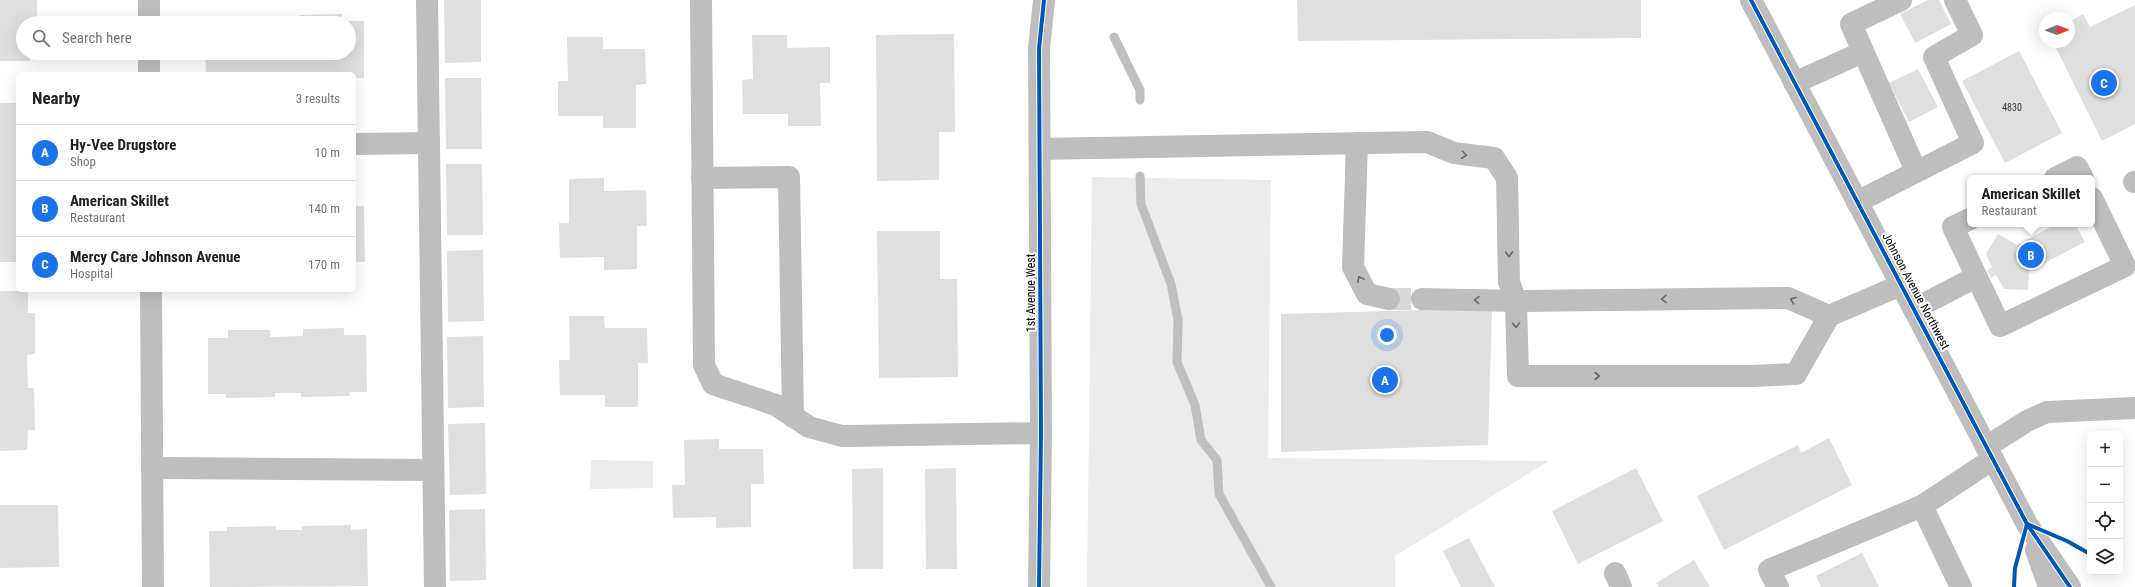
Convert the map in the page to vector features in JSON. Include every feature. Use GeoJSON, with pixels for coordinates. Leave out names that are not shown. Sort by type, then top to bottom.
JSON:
{"type":"FeatureCollection","features":[{"type":"Feature","properties":{"kind":"street"},"geometry":{"type":"LineString","coordinates":[[149,0],[149,16]]}},
{"type":"Feature","properties":{"kind":"street"},"geometry":{"type":"LineString","coordinates":[[427,0],[435,587]]}},
{"type":"Feature","properties":{"kind":"street"},"geometry":{"type":"LineString","coordinates":[[701,0],[704,365],[713,384],[776,405],[809,427],[842,436],[1041,433]]}},
{"type":"Feature","properties":{"kind":"street","name":"1st Avenue West"},"geometry":{"type":"LineString","coordinates":[[1039,587],[1041,433],[1039,49],[1044,0]]}},
{"type":"Feature","properties":{"kind":"street"},"geometry":{"type":"LineString","coordinates":[[1901,0],[1851,24],[1916,171]]}},
{"type":"Feature","properties":{"kind":"street"},"geometry":{"type":"LineString","coordinates":[[1857,202],[1973,143],[1934,57],[1972,35],[1955,0]]}},
{"type":"Feature","properties":{"kind":"street","name":"Johnson Avenue Northwest"},"geometry":{"type":"LineString","coordinates":[[1758,2],[1794,83],[2027,524],[2070,587]]}},
{"type":"Feature","properties":{"kind":"street"},"geometry":{"type":"LineString","coordinates":[[1794,83],[1863,52]]}},
{"type":"Feature","properties":{"kind":"street"},"geometry":{"type":"LineString","coordinates":[[149,60],[149,72]]}},
{"type":"Feature","properties":{"kind":"street"},"geometry":{"type":"LineString","coordinates":[[1040,149],[1427,142],[1454,154],[1494,158],[1507,178],[1509,282],[1516,301],[1518,376],[1753,376],[1796,374],[1829,316],[1901,285]]}},
{"type":"Feature","properties":{"kind":"street"},"geometry":{"type":"LineString","coordinates":[[356,144],[429,144]]}},
{"type":"Feature","properties":{"kind":"street"},"geometry":{"type":"LineString","coordinates":[[1357,144],[1353,267],[1367,294],[1389,299]]}},
{"type":"Feature","properties":{"kind":"street"},"geometry":{"type":"LineString","coordinates":[[2061,175],[2077,167],[2081,175]]}},
{"type":"Feature","properties":{"kind":"street"},"geometry":{"type":"LineString","coordinates":[[702,178],[789,177],[793,417]]}},
{"type":"Feature","properties":{"kind":"street"},"geometry":{"type":"LineString","coordinates":[[1967,220],[1953,227],[2000,326],[2124,266],[2095,204]]}},
{"type":"Feature","properties":{"kind":"street"},"geometry":{"type":"LineString","coordinates":[[1914,309],[1976,276]]}},
{"type":"Feature","properties":{"kind":"street"},"geometry":{"type":"LineString","coordinates":[[151,292],[153,587]]}},
{"type":"Feature","properties":{"kind":"street"},"geometry":{"type":"LineString","coordinates":[[1422,299],[1516,301],[1788,298],[1829,316]]}},
{"type":"Feature","properties":{"kind":"street"},"geometry":{"type":"LineString","coordinates":[[1778,587],[1769,570],[1922,506],[1990,453],[2027,421],[2047,412],[2135,408]]}},
{"type":"Feature","properties":{"kind":"street"},"geometry":{"type":"LineString","coordinates":[[152,468],[433,470]]}},
{"type":"Feature","properties":{"kind":"street"},"geometry":{"type":"LineString","coordinates":[[1922,506],[1961,587]]}},
{"type":"Feature","properties":{"kind":"street","name":"Johnson Avenue Northwest"},"geometry":{"type":"LineString","coordinates":[[2027,524],[2049,587]]}},
{"type":"Feature","properties":{"kind":"shaded area"},"geometry":{"type":"Polygon","coordinates":[[[1092,177],[1271,180],[1268,458],[1549,461],[1395,556],[1395,587],[1087,587],[1092,177]]]}},
{"type":"Feature","properties":{"kind":"shaded area"},"geometry":{"type":"Polygon","coordinates":[[[591,460],[653,461],[653,488],[590,489],[591,460]]]}},
{"type":"Feature","properties":{"kind":"building"},"geometry":{"type":"Polygon","coordinates":[[[0,0],[37,0],[37,16],[16,16],[16,60],[30,61],[0,61],[0,0]]]}},
{"type":"Feature","properties":{"kind":"building"},"geometry":{"type":"Polygon","coordinates":[[[444,0],[481,0],[481,62],[445,63],[444,0]]]}},
{"type":"Feature","properties":{"kind":"building"},"geometry":{"type":"Polygon","coordinates":[[[1297,0],[1641,0],[1641,38],[1298,41],[1297,0]]]}},
{"type":"Feature","properties":{"kind":"building"},"geometry":{"type":"Polygon","coordinates":[[[1928,0],[1939,0],[1951,24],[1915,43],[1900,14],[1928,0]]]}},
{"type":"Feature","properties":{"kind":"building"},"geometry":{"type":"Polygon","coordinates":[[[2135,5],[2135,124],[2102,141],[2056,48],[2075,48],[2075,19],[2083,14],[2090,27],[2135,5]]]}},
{"type":"Feature","properties":{"kind":"building"},"geometry":{"type":"Polygon","coordinates":[[[342,14],[342,16],[300,16],[342,14]]]}},
{"type":"Feature","properties":{"kind":"building"},"geometry":{"type":"Polygon","coordinates":[[[356,21],[364,21],[364,78],[356,78],[356,72],[206,72],[205,60],[356,60],[356,21]]]}},
{"type":"Feature","properties":{"kind":"building"},"geometry":{"type":"Polygon","coordinates":[[[954,34],[955,132],[939,132],[939,180],[877,181],[876,35],[954,34]]]}},
{"type":"Feature","properties":{"kind":"building"},"geometry":{"type":"Polygon","coordinates":[[[752,35],[787,35],[787,48],[830,47],[830,83],[820,83],[821,126],[788,126],[788,114],[743,114],[742,80],[753,79],[752,35]]]}},
{"type":"Feature","properties":{"kind":"building"},"geometry":{"type":"Polygon","coordinates":[[[567,37],[603,37],[603,49],[645,49],[646,84],[636,85],[636,128],[603,128],[603,116],[558,116],[558,81],[568,81],[567,37]]]}},
{"type":"Feature","properties":{"kind":"building"},"geometry":{"type":"Polygon","coordinates":[[[2019,51],[2062,133],[2005,163],[1962,81],[2019,51]]]}},
{"type":"Feature","properties":{"kind":"building"},"geometry":{"type":"Polygon","coordinates":[[[1918,69],[1938,107],[1909,122],[1889,83],[1918,69]]]}},
{"type":"Feature","properties":{"kind":"building"},"geometry":{"type":"Polygon","coordinates":[[[445,78],[481,78],[482,149],[446,149],[445,78]]]}},
{"type":"Feature","properties":{"kind":"building"},"geometry":{"type":"Polygon","coordinates":[[[0,103],[16,103],[16,262],[0,262],[0,103]]]}},
{"type":"Feature","properties":{"kind":"building"},"geometry":{"type":"Polygon","coordinates":[[[446,164],[482,164],[483,235],[447,235],[446,164]]]}},
{"type":"Feature","properties":{"kind":"building"},"geometry":{"type":"Polygon","coordinates":[[[604,178],[604,191],[646,190],[647,226],[637,226],[637,269],[604,270],[604,257],[560,258],[559,223],[569,223],[569,179],[604,178]]]}},
{"type":"Feature","properties":{"kind":"building"},"geometry":{"type":"Polygon","coordinates":[[[356,206],[364,206],[365,262],[356,262],[356,206]]]}},
{"type":"Feature","properties":{"kind":"building"},"geometry":{"type":"Polygon","coordinates":[[[2050,227],[2077,227],[2085,242],[2029,271],[2028,290],[2004,289],[1996,275],[1991,278],[1987,270],[1992,267],[1986,254],[1998,234],[2017,245],[2050,227]]]}},
{"type":"Feature","properties":{"kind":"building"},"geometry":{"type":"Polygon","coordinates":[[[877,231],[940,231],[940,279],[957,279],[958,377],[879,378],[877,231]]]}},
{"type":"Feature","properties":{"kind":"building"},"geometry":{"type":"Polygon","coordinates":[[[483,250],[484,321],[448,322],[447,251],[483,250]]]}},
{"type":"Feature","properties":{"kind":"building"},"geometry":{"type":"Polygon","coordinates":[[[0,291],[28,292],[28,313],[35,313],[35,354],[27,355],[28,388],[34,388],[35,430],[28,430],[27,450],[0,451],[0,291]]]}},
{"type":"Feature","properties":{"kind":"building"},"geometry":{"type":"Polygon","coordinates":[[[1492,308],[1488,445],[1281,452],[1281,314],[1492,308]]]}},
{"type":"Feature","properties":{"kind":"building"},"geometry":{"type":"Polygon","coordinates":[[[569,316],[604,316],[605,328],[647,328],[648,363],[638,363],[638,407],[605,407],[605,395],[560,395],[559,360],[570,360],[569,316]]]}},
{"type":"Feature","properties":{"kind":"building"},"geometry":{"type":"Polygon","coordinates":[[[344,328],[344,335],[366,335],[367,392],[349,392],[350,396],[301,397],[301,393],[275,393],[275,397],[226,398],[226,394],[208,394],[208,338],[228,338],[228,330],[270,330],[270,337],[303,336],[303,329],[344,328]]]}},
{"type":"Feature","properties":{"kind":"building"},"geometry":{"type":"Polygon","coordinates":[[[483,336],[484,407],[448,408],[447,337],[483,336]]]}},
{"type":"Feature","properties":{"kind":"building"},"geometry":{"type":"Polygon","coordinates":[[[485,423],[486,494],[450,495],[448,424],[485,423]]]}},
{"type":"Feature","properties":{"kind":"building"},"geometry":{"type":"Polygon","coordinates":[[[1829,438],[1852,485],[1724,550],[1697,496],[1798,445],[1801,453],[1829,438]]]}},
{"type":"Feature","properties":{"kind":"building"},"geometry":{"type":"Polygon","coordinates":[[[719,439],[719,449],[763,449],[764,484],[751,484],[751,527],[716,528],[716,517],[673,518],[672,485],[685,485],[684,440],[719,439]]]}},
{"type":"Feature","properties":{"kind":"building"},"geometry":{"type":"Polygon","coordinates":[[[883,468],[883,569],[853,569],[852,469],[883,468]]]}},
{"type":"Feature","properties":{"kind":"building"},"geometry":{"type":"Polygon","coordinates":[[[956,468],[957,569],[926,569],[925,469],[956,468]]]}},
{"type":"Feature","properties":{"kind":"building"},"geometry":{"type":"Polygon","coordinates":[[[1636,468],[1663,521],[1578,564],[1552,511],[1636,468]]]}},
{"type":"Feature","properties":{"kind":"building"},"geometry":{"type":"Polygon","coordinates":[[[0,505],[58,505],[59,567],[0,568],[0,505]]]}},
{"type":"Feature","properties":{"kind":"building"},"geometry":{"type":"Polygon","coordinates":[[[485,509],[486,580],[450,581],[449,510],[485,509]]]}},
{"type":"Feature","properties":{"kind":"building"},"geometry":{"type":"Polygon","coordinates":[[[351,525],[351,530],[367,529],[368,586],[210,587],[209,531],[227,531],[227,527],[276,526],[276,530],[302,530],[302,526],[351,525]]]}},
{"type":"Feature","properties":{"kind":"building"},"geometry":{"type":"Polygon","coordinates":[[[1469,538],[1495,587],[1461,587],[1443,551],[1469,538]]]}},
{"type":"Feature","properties":{"kind":"building"},"geometry":{"type":"Polygon","coordinates":[[[1862,553],[1879,587],[1821,587],[1816,576],[1862,553]]]}},
{"type":"Feature","properties":{"kind":"building"},"geometry":{"type":"Polygon","coordinates":[[[1694,560],[1710,587],[1659,587],[1656,583],[1694,560]]]}},
{"type":"Feature","properties":{"kind":"waterway"},"geometry":{"type":"LineString","coordinates":[[1114,37],[1140,90],[1140,100]]}},
{"type":"Feature","properties":{"kind":"waterway"},"geometry":{"type":"LineString","coordinates":[[1140,176],[1141,204],[1171,284],[1178,320],[1177,362],[1195,405],[1201,440],[1217,460],[1219,494],[1271,587]]}},
{"type":"Feature","properties":{"kind":"tunnel"},"geometry":{"type":"LineString","coordinates":[[1389,299],[1422,299]]}},
{"type":"Feature","properties":{"kind":"cycle path"},"geometry":{"type":"LineString","coordinates":[[1039,587],[1041,433],[1039,49],[1044,0]]}},
{"type":"Feature","properties":{"kind":"cycle path"},"geometry":{"type":"LineString","coordinates":[[1751,0],[2027,524],[2070,587]]}},
{"type":"Feature","properties":{"kind":"cycle path"},"geometry":{"type":"LineString","coordinates":[[2027,524],[2067,541],[2087,552]]}},
{"type":"Feature","properties":{"kind":"cycle path"},"geometry":{"type":"LineString","coordinates":[[2014,587],[2015,568],[2027,524]]}},
{"type":"Feature","properties":{"kind":"place","name":"Mercy Care Johnson Avenue"},"geometry":{"type":"Point","coordinates":[2104,83]}},
{"type":"Feature","properties":{"kind":"place","name":"American Skillet"},"geometry":{"type":"Point","coordinates":[2031,255]}},
{"type":"Feature","properties":{"kind":"place","name":"Hy-Vee Drugstore"},"geometry":{"type":"Point","coordinates":[1385,380]}}]}
